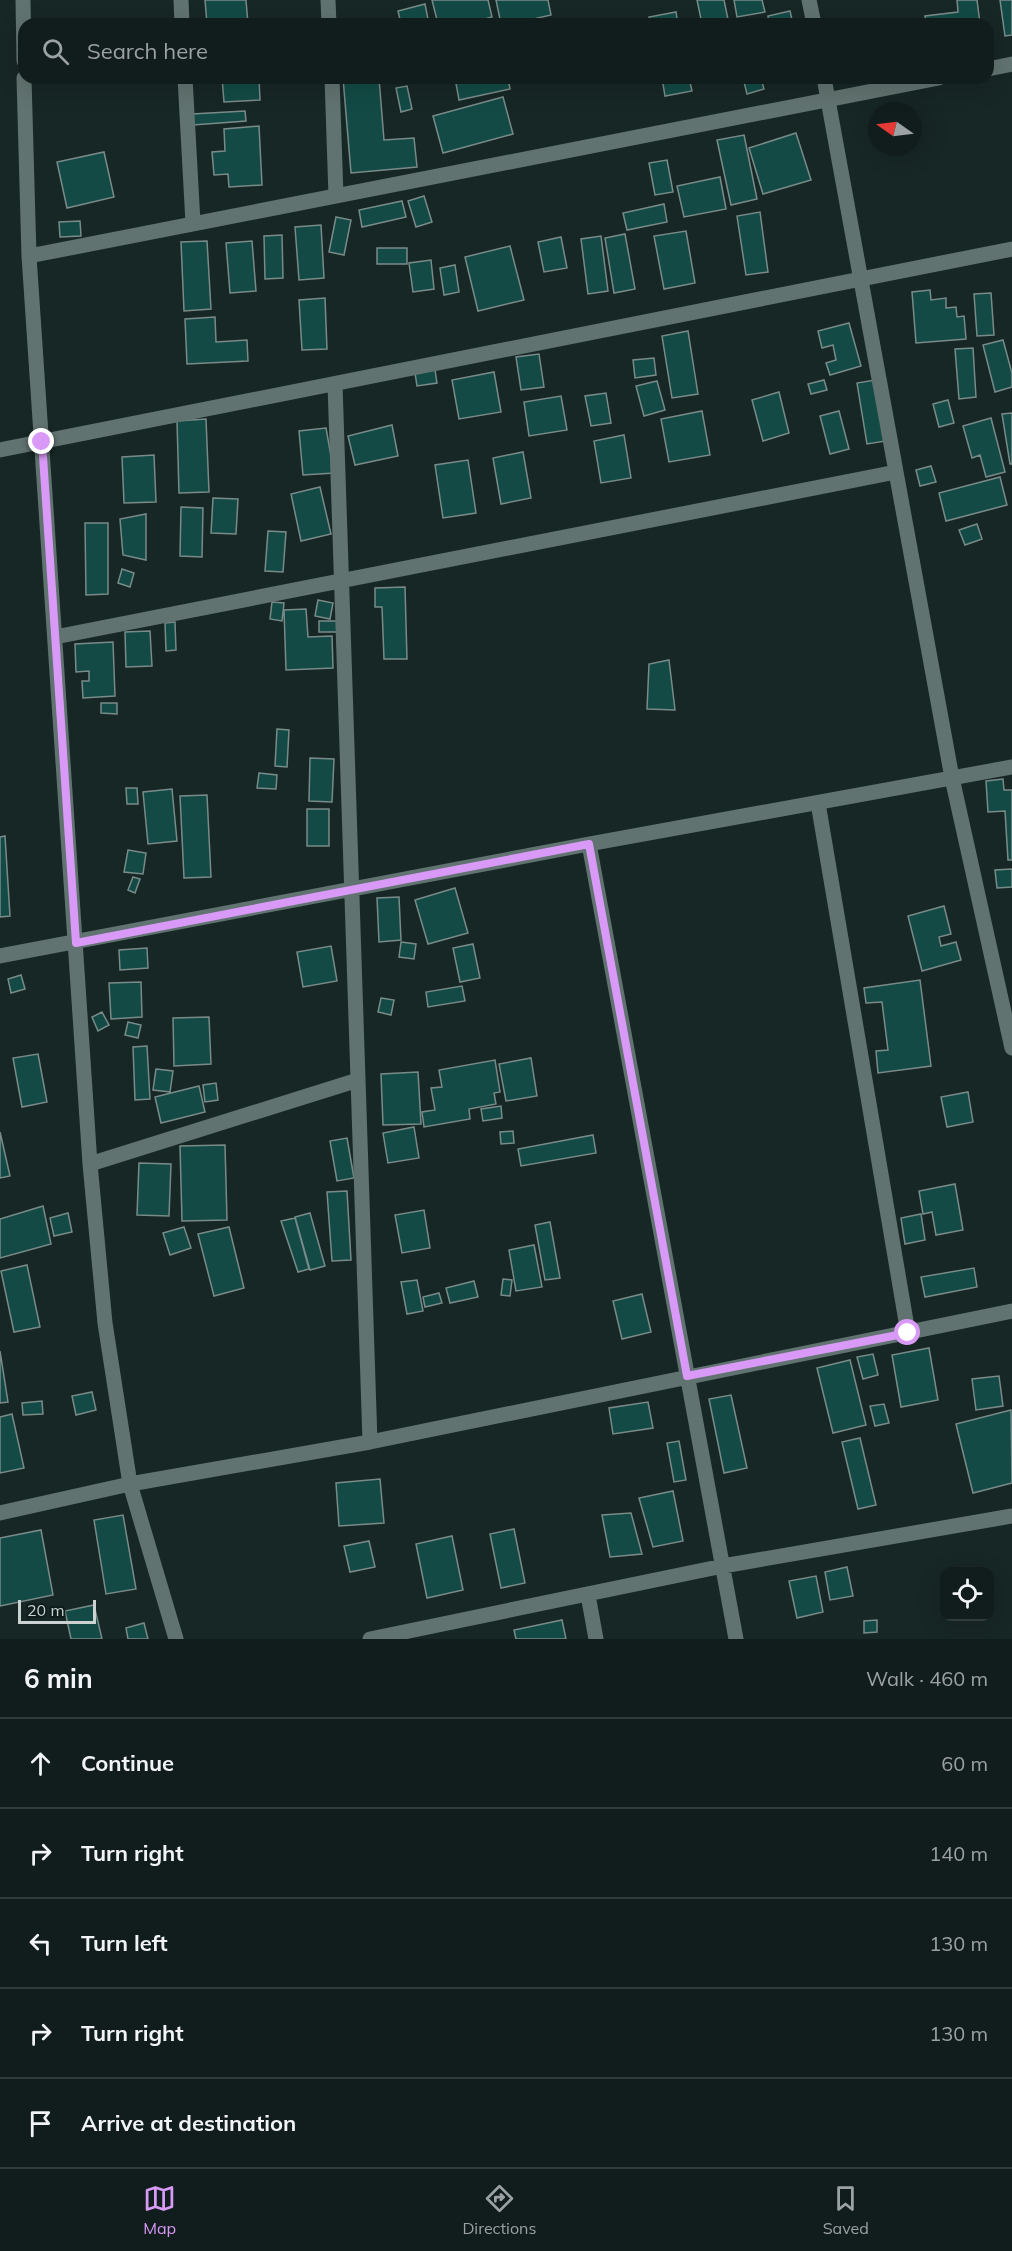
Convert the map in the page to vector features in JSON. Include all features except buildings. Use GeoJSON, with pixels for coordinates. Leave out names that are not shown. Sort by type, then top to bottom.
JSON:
{"type":"FeatureCollection","features":[{"type":"Feature","properties":{"kind":"street"},"geometry":{"type":"LineString","coordinates":[[22,0],[23,18]]}},
{"type":"Feature","properties":{"kind":"street"},"geometry":{"type":"LineString","coordinates":[[181,0],[182,18]]}},
{"type":"Feature","properties":{"kind":"street"},"geometry":{"type":"LineString","coordinates":[[328,0],[329,18]]}},
{"type":"Feature","properties":{"kind":"street"},"geometry":{"type":"LineString","coordinates":[[809,0],[813,18]]}},
{"type":"Feature","properties":{"kind":"street"},"geometry":{"type":"LineString","coordinates":[[994,68],[1012,64]]}},
{"type":"Feature","properties":{"kind":"street"},"geometry":{"type":"LineString","coordinates":[[24,84],[29,256],[90,1164],[105,1323],[130,1484],[176,1639]]}},
{"type":"Feature","properties":{"kind":"street"},"geometry":{"type":"LineString","coordinates":[[185,84],[193,224]]}},
{"type":"Feature","properties":{"kind":"street"},"geometry":{"type":"LineString","coordinates":[[332,84],[336,196]]}},
{"type":"Feature","properties":{"kind":"street"},"geometry":{"type":"LineString","coordinates":[[825,84],[952,778],[1012,1048]]}},
{"type":"Feature","properties":{"kind":"street"},"geometry":{"type":"LineString","coordinates":[[29,256],[909,84]]}},
{"type":"Feature","properties":{"kind":"street"},"geometry":{"type":"LineString","coordinates":[[0,450],[1012,249]]}},
{"type":"Feature","properties":{"kind":"street"},"geometry":{"type":"LineString","coordinates":[[335,384],[370,1442]]}},
{"type":"Feature","properties":{"kind":"street"},"geometry":{"type":"LineString","coordinates":[[55,637],[896,472]]}},
{"type":"Feature","properties":{"kind":"street"},"geometry":{"type":"LineString","coordinates":[[0,956],[589,844],[1012,767]]}},
{"type":"Feature","properties":{"kind":"street"},"geometry":{"type":"LineString","coordinates":[[818,803],[908,1333]]}},
{"type":"Feature","properties":{"kind":"street"},"geometry":{"type":"LineString","coordinates":[[589,844],[736,1639]]}},
{"type":"Feature","properties":{"kind":"street"},"geometry":{"type":"LineString","coordinates":[[90,1164],[358,1080]]}},
{"type":"Feature","properties":{"kind":"street"},"geometry":{"type":"LineString","coordinates":[[0,1513],[130,1484],[370,1442],[1012,1311]]}},
{"type":"Feature","properties":{"kind":"street"},"geometry":{"type":"LineString","coordinates":[[370,1639],[723,1566],[1012,1516]]}},
{"type":"Feature","properties":{"kind":"street"},"geometry":{"type":"LineString","coordinates":[[588,1595],[596,1639]]}},
{"type":"Feature","properties":{"kind":"route"},"geometry":{"type":"LineString","coordinates":[[42,442],[76,943],[589,844],[687,1376],[908,1333]]}}]}
